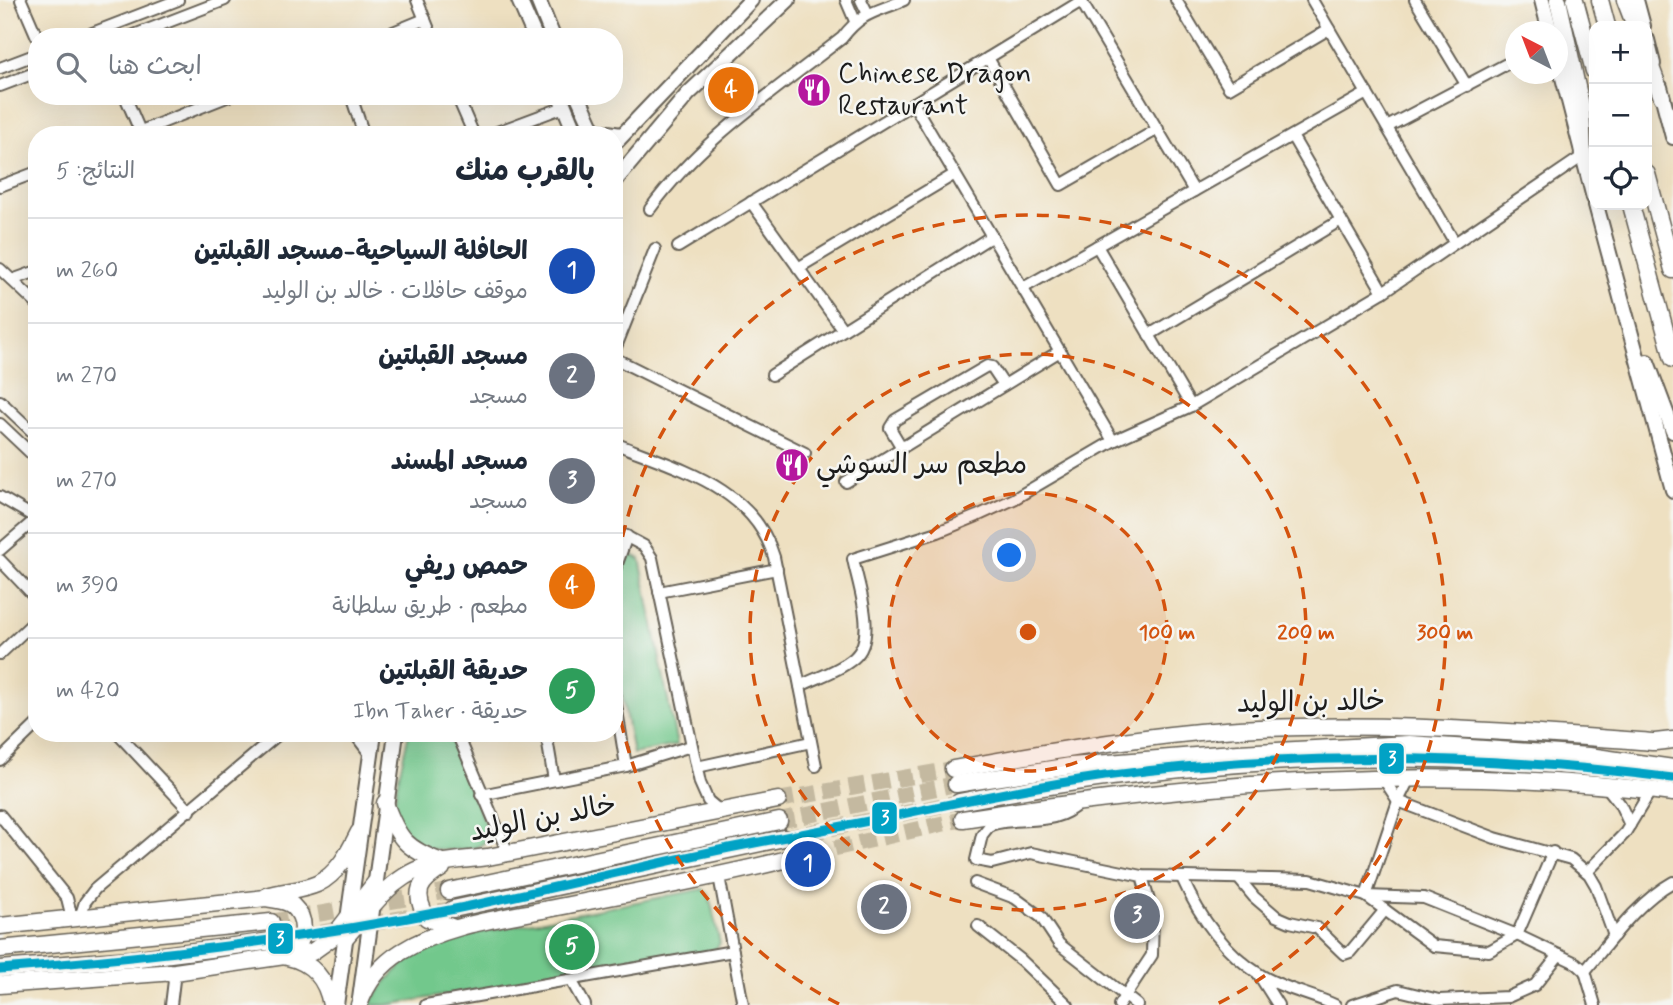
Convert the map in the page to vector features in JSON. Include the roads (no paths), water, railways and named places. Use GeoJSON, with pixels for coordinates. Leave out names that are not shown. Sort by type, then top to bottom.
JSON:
{"type":"FeatureCollection","features":[{"type":"Feature","properties":{"kind":"highway"},"geometry":{"type":"LineString","coordinates":[[1558,0],[1581,105],[1583,156]]}},
{"type":"Feature","properties":{"kind":"highway"},"geometry":{"type":"LineString","coordinates":[[1575,0],[1589,52]]}},
{"type":"Feature","properties":{"kind":"highway"},"geometry":{"type":"LineString","coordinates":[[1600,0],[1606,21]]}},
{"type":"Feature","properties":{"kind":"highway"},"geometry":{"type":"LineString","coordinates":[[1625,0],[1633,21]]}},
{"type":"Feature","properties":{"kind":"highway"},"geometry":{"type":"LineString","coordinates":[[1652,70],[1662,97]]}},
{"type":"Feature","properties":{"kind":"highway"},"geometry":{"type":"LineString","coordinates":[[1652,192],[1673,270]]}},
{"type":"Feature","properties":{"kind":"highway"},"geometry":{"type":"LineString","coordinates":[[1632,210],[1673,359]]}},
{"type":"Feature","properties":{"kind":"highway","name":"خالد بن الوليد"},"geometry":{"type":"LineString","coordinates":[[1588,762],[1409,744],[1220,754],[1085,765],[982,778],[954,777],[1085,745],[1201,732],[1350,726],[1425,727],[1673,740]]}},
{"type":"Feature","properties":{"kind":"highway"},"geometry":{"type":"LineString","coordinates":[[1655,741],[1673,749]]}},
{"type":"Feature","properties":{"kind":"highway"},"geometry":{"type":"LineString","coordinates":[[959,802],[1107,776],[1358,758],[1588,762],[1673,768]]}},
{"type":"Feature","properties":{"kind":"highway"},"geometry":{"type":"LineString","coordinates":[[1588,762],[1673,778]]}},
{"type":"Feature","properties":{"kind":"highway"},"geometry":{"type":"LineString","coordinates":[[963,819],[1081,801],[1303,781],[1410,777],[1534,780],[1665,791]]}},
{"type":"Feature","properties":{"kind":"highway","name":"خالد بن الوليد"},"geometry":{"type":"LineString","coordinates":[[345,938],[386,889],[402,876],[445,862],[509,853],[778,800]]}},
{"type":"Feature","properties":{"kind":"highway"},"geometry":{"type":"LineString","coordinates":[[386,803],[394,827],[408,846],[445,862],[421,883],[421,907],[427,918],[454,928]]}},
{"type":"Feature","properties":{"kind":"highway"},"geometry":{"type":"LineString","coordinates":[[449,891],[779,821]]}},
{"type":"Feature","properties":{"kind":"highway"},"geometry":{"type":"LineString","coordinates":[[0,926],[264,898],[316,884],[329,877],[340,865],[359,832]]}},
{"type":"Feature","properties":{"kind":"highway"},"geometry":{"type":"LineString","coordinates":[[453,909],[784,838]]}},
{"type":"Feature","properties":{"kind":"highway"},"geometry":{"type":"LineString","coordinates":[[359,1005],[374,975],[391,958],[413,945],[454,928],[719,876],[788,859]]}},
{"type":"Feature","properties":{"kind":"highway"},"geometry":{"type":"LineString","coordinates":[[0,985],[175,972],[318,950],[333,937],[375,883]]}},
{"type":"Feature","properties":{"kind":"highway"},"geometry":{"type":"LineString","coordinates":[[264,898],[288,903],[299,914],[303,939],[296,950],[287,956]]}},
{"type":"Feature","properties":{"kind":"highway"},"geometry":{"type":"LineString","coordinates":[[0,949],[271,922]]}},
{"type":"Feature","properties":{"kind":"highway"},"geometry":{"type":"LineString","coordinates":[[0,969],[131,959],[274,941]]}},
{"type":"Feature","properties":{"kind":"highway"},"geometry":{"type":"LineString","coordinates":[[287,956],[301,961],[315,971],[328,990],[333,1005]]}},
{"type":"Feature","properties":{"kind":"main road"},"geometry":{"type":"LineString","coordinates":[[519,0],[531,28]]}},
{"type":"Feature","properties":{"kind":"main road"},"geometry":{"type":"LineString","coordinates":[[538,0],[550,28]]}},
{"type":"Feature","properties":{"kind":"main road"},"geometry":{"type":"LineString","coordinates":[[623,133],[751,0]]}},
{"type":"Feature","properties":{"kind":"main road"},"geometry":{"type":"LineString","coordinates":[[623,171],[688,94],[788,0]]}},
{"type":"Feature","properties":{"kind":"main road"},"geometry":{"type":"LineString","coordinates":[[1542,0],[1547,21]]}},
{"type":"Feature","properties":{"kind":"main road"},"geometry":{"type":"LineString","coordinates":[[1636,0],[1642,21]]}},
{"type":"Feature","properties":{"kind":"main road"},"geometry":{"type":"LineString","coordinates":[[1652,59],[1673,136]]}},
{"type":"Feature","properties":{"kind":"main road"},"geometry":{"type":"LineString","coordinates":[[1565,84],[1589,179]]}},
{"type":"Feature","properties":{"kind":"main road"},"geometry":{"type":"LineString","coordinates":[[563,105],[572,126]]}},
{"type":"Feature","properties":{"kind":"main road"},"geometry":{"type":"LineString","coordinates":[[582,105],[592,126]]}},
{"type":"Feature","properties":{"kind":"main road"},"geometry":{"type":"LineString","coordinates":[[1597,210],[1673,489]]}},
{"type":"Feature","properties":{"kind":"main road"},"geometry":{"type":"LineString","coordinates":[[1617,282],[1673,431]]}},
{"type":"Feature","properties":{"kind":"main road"},"geometry":{"type":"LineString","coordinates":[[333,1005],[372,742]]}},
{"type":"Feature","properties":{"kind":"main road"},"geometry":{"type":"LineString","coordinates":[[359,1005],[395,742]]}},
{"type":"Feature","properties":{"kind":"street"},"geometry":{"type":"LineString","coordinates":[[21,0],[33,28]]}},
{"type":"Feature","properties":{"kind":"street"},"geometry":{"type":"LineString","coordinates":[[105,28],[178,0]]}},
{"type":"Feature","properties":{"kind":"street"},"geometry":{"type":"LineString","coordinates":[[152,28],[225,0]]}},
{"type":"Feature","properties":{"kind":"street"},"geometry":{"type":"LineString","coordinates":[[416,0],[428,28]]}},
{"type":"Feature","properties":{"kind":"street"},"geometry":{"type":"LineString","coordinates":[[846,0],[855,21]]}},
{"type":"Feature","properties":{"kind":"street"},"geometry":{"type":"LineString","coordinates":[[861,0],[868,13]]}},
{"type":"Feature","properties":{"kind":"street"},"geometry":{"type":"LineString","coordinates":[[650,209],[668,184],[698,154],[737,119],[842,38],[855,21],[868,13],[904,0]]}},
{"type":"Feature","properties":{"kind":"street"},"geometry":{"type":"LineString","coordinates":[[1176,0],[1228,88],[1329,29]]}},
{"type":"Feature","properties":{"kind":"street"},"geometry":{"type":"LineString","coordinates":[[1312,0],[1455,243]]}},
{"type":"Feature","properties":{"kind":"street"},"geometry":{"type":"LineString","coordinates":[[1415,0],[1466,86]]}},
{"type":"Feature","properties":{"kind":"street"},"geometry":{"type":"LineString","coordinates":[[678,247],[1082,1],[1194,191]]}},
{"type":"Feature","properties":{"kind":"street"},"geometry":{"type":"LineString","coordinates":[[403,28],[425,19]]}},
{"type":"Feature","properties":{"kind":"street"},"geometry":{"type":"LineString","coordinates":[[0,68],[28,57]]}},
{"type":"Feature","properties":{"kind":"street"},"geometry":{"type":"LineString","coordinates":[[988,58],[1061,185],[1158,129]]}},
{"type":"Feature","properties":{"kind":"street"},"geometry":{"type":"LineString","coordinates":[[1387,127],[1505,65]]}},
{"type":"Feature","properties":{"kind":"street"},"geometry":{"type":"LineString","coordinates":[[0,86],[28,75]]}},
{"type":"Feature","properties":{"kind":"street"},"geometry":{"type":"LineString","coordinates":[[1023,288],[1367,93]]}},
{"type":"Feature","properties":{"kind":"street"},"geometry":{"type":"LineString","coordinates":[[913,103],[1113,441]]}},
{"type":"Feature","properties":{"kind":"street"},"geometry":{"type":"LineString","coordinates":[[128,105],[134,126]]}},
{"type":"Feature","properties":{"kind":"street"},"geometry":{"type":"LineString","coordinates":[[154,126],[206,105]]}},
{"type":"Feature","properties":{"kind":"street"},"geometry":{"type":"LineString","coordinates":[[354,105],[361,126]]}},
{"type":"Feature","properties":{"kind":"street"},"geometry":{"type":"LineString","coordinates":[[461,105],[470,126]]}},
{"type":"Feature","properties":{"kind":"street"},"geometry":{"type":"LineString","coordinates":[[509,126],[555,105]]}},
{"type":"Feature","properties":{"kind":"street"},"geometry":{"type":"LineString","coordinates":[[1292,136],[1383,292]]}},
{"type":"Feature","properties":{"kind":"street"},"geometry":{"type":"LineString","coordinates":[[800,686],[857,656],[867,637],[853,559],[938,532],[977,516],[1014,499],[1113,441],[1191,406],[1383,292],[1583,156]]}},
{"type":"Feature","properties":{"kind":"street"},"geometry":{"type":"LineString","coordinates":[[798,268],[955,174]]}},
{"type":"Feature","properties":{"kind":"street"},"geometry":{"type":"LineString","coordinates":[[0,186],[28,175]]}},
{"type":"Feature","properties":{"kind":"street"},"geometry":{"type":"LineString","coordinates":[[751,202],[843,330]]}},
{"type":"Feature","properties":{"kind":"street"},"geometry":{"type":"LineString","coordinates":[[1149,335],[1341,220]]}},
{"type":"Feature","properties":{"kind":"street"},"geometry":{"type":"LineString","coordinates":[[772,375],[992,236]]}},
{"type":"Feature","properties":{"kind":"street"},"geometry":{"type":"LineString","coordinates":[[1097,246],[1191,406]]}},
{"type":"Feature","properties":{"kind":"street"},"geometry":{"type":"LineString","coordinates":[[623,329],[655,249]]}},
{"type":"Feature","properties":{"kind":"street"},"geometry":{"type":"LineString","coordinates":[[0,269],[28,295]]}},
{"type":"Feature","properties":{"kind":"street"},"geometry":{"type":"LineString","coordinates":[[12,280],[28,274]]}},
{"type":"Feature","properties":{"kind":"street"},"geometry":{"type":"LineString","coordinates":[[846,482],[1060,351]]}},
{"type":"Feature","properties":{"kind":"street"},"geometry":{"type":"LineString","coordinates":[[623,362],[805,453]]}},
{"type":"Feature","properties":{"kind":"street"},"geometry":{"type":"LineString","coordinates":[[902,448],[890,428],[895,421],[987,366],[992,367],[1004,385]]}},
{"type":"Feature","properties":{"kind":"street"},"geometry":{"type":"LineString","coordinates":[[0,401],[28,427]]}},
{"type":"Feature","properties":{"kind":"street"},"geometry":{"type":"LineString","coordinates":[[0,424],[28,450]]}},
{"type":"Feature","properties":{"kind":"street"},"geometry":{"type":"LineString","coordinates":[[623,447],[715,485],[732,496],[761,525],[769,540],[777,569],[816,766]]}},
{"type":"Feature","properties":{"kind":"street"},"geometry":{"type":"LineString","coordinates":[[0,497],[28,513]]}},
{"type":"Feature","properties":{"kind":"street"},"geometry":{"type":"LineString","coordinates":[[0,550],[28,525]]}},
{"type":"Feature","properties":{"kind":"street"},"geometry":{"type":"LineString","coordinates":[[623,534],[643,546],[652,558],[691,746],[704,794],[720,811]]}},
{"type":"Feature","properties":{"kind":"street"},"geometry":{"type":"LineString","coordinates":[[623,547],[627,536]]}},
{"type":"Feature","properties":{"kind":"street"},"geometry":{"type":"LineString","coordinates":[[0,560],[28,590]]}},
{"type":"Feature","properties":{"kind":"street"},"geometry":{"type":"LineString","coordinates":[[659,592],[777,569]]}},
{"type":"Feature","properties":{"kind":"street"},"geometry":{"type":"LineString","coordinates":[[0,654],[28,628]]}},
{"type":"Feature","properties":{"kind":"street"},"geometry":{"type":"LineString","coordinates":[[0,760],[28,733]]}},
{"type":"Feature","properties":{"kind":"street"},"geometry":{"type":"LineString","coordinates":[[125,742],[190,811]]}},
{"type":"Feature","properties":{"kind":"street"},"geometry":{"type":"LineString","coordinates":[[76,918],[95,889],[270,742]]}},
{"type":"Feature","properties":{"kind":"street"},"geometry":{"type":"LineString","coordinates":[[361,742],[370,754]]}},
{"type":"Feature","properties":{"kind":"street"},"geometry":{"type":"LineString","coordinates":[[460,742],[481,795],[509,853]]}},
{"type":"Feature","properties":{"kind":"street"},"geometry":{"type":"LineString","coordinates":[[548,742],[554,780]]}},
{"type":"Feature","properties":{"kind":"street"},"geometry":{"type":"LineString","coordinates":[[622,742],[626,766]]}},
{"type":"Feature","properties":{"kind":"street"},"geometry":{"type":"LineString","coordinates":[[697,767],[811,742]]}},
{"type":"Feature","properties":{"kind":"street"},"geometry":{"type":"LineString","coordinates":[[481,795],[626,766],[691,746]]}},
{"type":"Feature","properties":{"kind":"street"},"geometry":{"type":"LineString","coordinates":[[1366,896],[1398,801],[1410,777]]}},
{"type":"Feature","properties":{"kind":"street"},"geometry":{"type":"LineString","coordinates":[[1383,778],[1398,801],[1494,838],[1571,859],[1587,872],[1605,905],[1614,936]]}},
{"type":"Feature","properties":{"kind":"street"},"geometry":{"type":"LineString","coordinates":[[1606,786],[1620,804],[1630,825]]}},
{"type":"Feature","properties":{"kind":"street"},"geometry":{"type":"LineString","coordinates":[[1587,872],[1665,791]]}},
{"type":"Feature","properties":{"kind":"street"},"geometry":{"type":"LineString","coordinates":[[1081,801],[1066,814],[1054,818],[990,825],[982,835],[976,860],[992,863],[1031,853],[1142,876],[1310,880],[1366,896],[1424,898],[1517,935],[1576,963],[1585,971],[1595,1005]]}},
{"type":"Feature","properties":{"kind":"street"},"geometry":{"type":"LineString","coordinates":[[0,815],[68,898],[76,918]]}},
{"type":"Feature","properties":{"kind":"street"},"geometry":{"type":"LineString","coordinates":[[1366,896],[1433,946],[1489,951],[1517,935],[1553,852]]}},
{"type":"Feature","properties":{"kind":"street"},"geometry":{"type":"LineString","coordinates":[[719,876],[743,1005]]}},
{"type":"Feature","properties":{"kind":"street"},"geometry":{"type":"LineString","coordinates":[[1119,1005],[1152,955],[1153,915],[1142,876]]}},
{"type":"Feature","properties":{"kind":"street"},"geometry":{"type":"LineString","coordinates":[[1182,878],[1195,908],[1223,944],[1259,975],[1278,1005]]}},
{"type":"Feature","properties":{"kind":"street"},"geometry":{"type":"LineString","coordinates":[[1240,880],[1254,897],[1276,916],[1317,928],[1344,954],[1350,952],[1385,910]]}},
{"type":"Feature","properties":{"kind":"street"},"geometry":{"type":"LineString","coordinates":[[1585,971],[1650,898],[1673,882]]}},
{"type":"Feature","properties":{"kind":"street"},"geometry":{"type":"LineString","coordinates":[[975,883],[1015,898],[1041,917],[1059,944],[1137,1005]]}},
{"type":"Feature","properties":{"kind":"street"},"geometry":{"type":"LineString","coordinates":[[978,926],[1021,960],[1068,1005]]}},
{"type":"Feature","properties":{"kind":"street"},"geometry":{"type":"LineString","coordinates":[[426,1005],[489,1000],[571,980],[733,951]]}},
{"type":"Feature","properties":{"kind":"street"},"geometry":{"type":"LineString","coordinates":[[1352,1005],[1398,990],[1439,1000],[1508,997],[1535,985],[1559,955]]}},
{"type":"Feature","properties":{"kind":"street"},"geometry":{"type":"LineString","coordinates":[[171,1005],[175,972]]}},
{"type":"Feature","properties":{"kind":"street"},"geometry":{"type":"LineString","coordinates":[[1259,975],[1335,1005]]}},
{"type":"Feature","properties":{"kind":"street"},"geometry":{"type":"LineString","coordinates":[[571,980],[585,1005]]}},
{"type":"Feature","properties":{"kind":"tunnel"},"geometry":{"type":"LineString","coordinates":[[778,800],[953,769]]}},
{"type":"Feature","properties":{"kind":"tunnel"},"geometry":{"type":"LineString","coordinates":[[779,821],[956,784]]}},
{"type":"Feature","properties":{"kind":"tunnel"},"geometry":{"type":"LineString","coordinates":[[784,838],[959,802]]}},
{"type":"Feature","properties":{"kind":"tunnel"},"geometry":{"type":"LineString","coordinates":[[788,859],[963,819]]}},
{"type":"Feature","properties":{"kind":"tunnel"},"geometry":{"type":"LineString","coordinates":[[271,922],[449,891]]}},
{"type":"Feature","properties":{"kind":"tunnel"},"geometry":{"type":"LineString","coordinates":[[274,941],[453,909]]}},
{"type":"Feature","properties":{"kind":"place","name":"حمص ريفي"},"geometry":{"type":"Point","coordinates":[731,90]}},
{"type":"Feature","properties":{"kind":"place","name":"Chinese Dragon Restaurant"},"geometry":{"type":"Point","coordinates":[814,90]}},
{"type":"Feature","properties":{"kind":"place","name":"مطعم سر السوشي"},"geometry":{"type":"Point","coordinates":[792,465]}},
{"type":"Feature","properties":{"kind":"place","name":"الحافلة السياحية-مسجد القبلتين"},"geometry":{"type":"Point","coordinates":[808,864]}},
{"type":"Feature","properties":{"kind":"place","name":"مسجد القبلتين"},"geometry":{"type":"Point","coordinates":[884,907]}},
{"type":"Feature","properties":{"kind":"place","name":"مسجد المسند"},"geometry":{"type":"Point","coordinates":[1137,916]}},
{"type":"Feature","properties":{"kind":"place","name":"حدیقة القبلتین"},"geometry":{"type":"Point","coordinates":[572,947]}}]}
